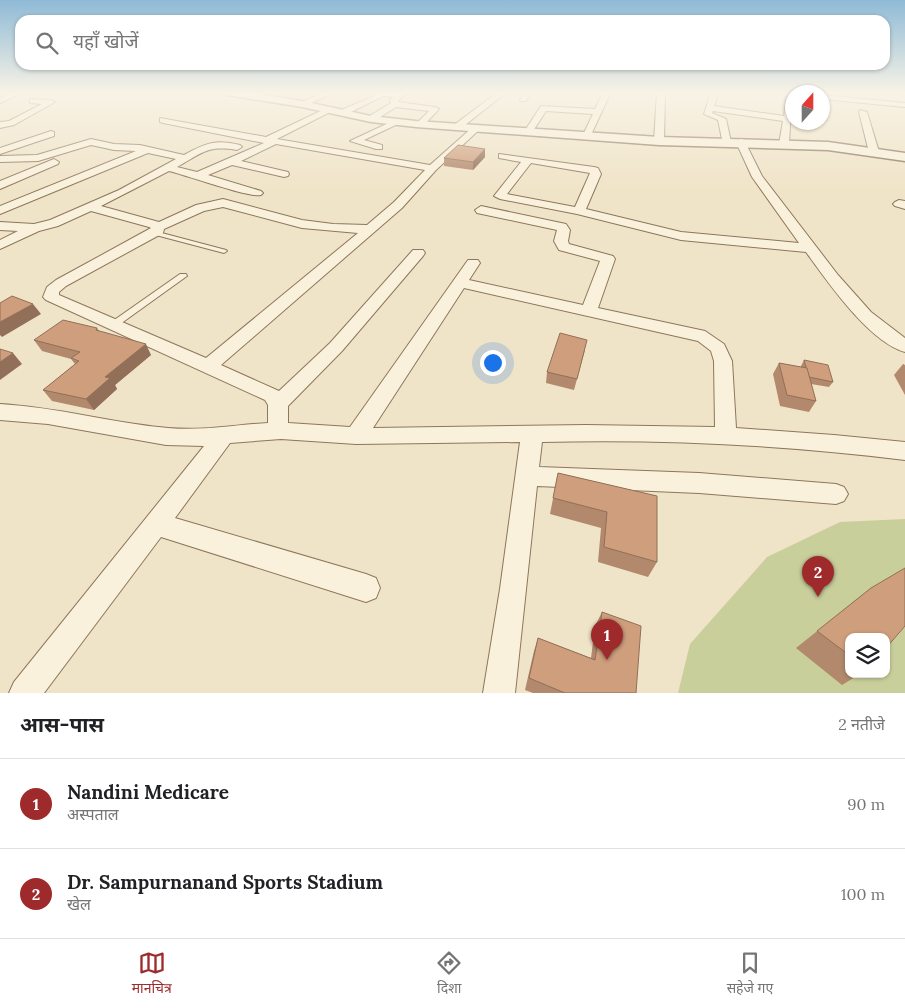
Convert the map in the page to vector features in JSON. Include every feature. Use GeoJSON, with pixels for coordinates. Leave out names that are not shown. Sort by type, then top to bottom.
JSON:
{"type":"FeatureCollection","features":[{"type":"Feature","properties":{"kind":"street"},"geometry":{"type":"LineString","coordinates":[[185,124],[288,145],[432,168]]}},
{"type":"Feature","properties":{"kind":"street"},"geometry":{"type":"LineString","coordinates":[[200,175],[303,124]]}},
{"type":"Feature","properties":{"kind":"street"},"geometry":{"type":"LineString","coordinates":[[379,147],[359,144],[355,141],[393,124]]}},
{"type":"Feature","properties":{"kind":"street"},"geometry":{"type":"LineString","coordinates":[[424,124],[660,140],[828,146],[905,158]]}},
{"type":"Feature","properties":{"kind":"street"},"geometry":{"type":"LineString","coordinates":[[457,127],[460,124]]}},
{"type":"Feature","properties":{"kind":"street"},"geometry":{"type":"LineString","coordinates":[[528,132],[533,124]]}},
{"type":"Feature","properties":{"kind":"street"},"geometry":{"type":"LineString","coordinates":[[587,135],[592,124]]}},
{"type":"Feature","properties":{"kind":"street"},"geometry":{"type":"LineString","coordinates":[[660,124],[660,140]]}},
{"type":"Feature","properties":{"kind":"street"},"geometry":{"type":"LineString","coordinates":[[723,124],[726,142]]}},
{"type":"Feature","properties":{"kind":"street"},"geometry":{"type":"LineString","coordinates":[[784,144],[787,124]]}},
{"type":"Feature","properties":{"kind":"street"},"geometry":{"type":"LineString","coordinates":[[866,124],[874,152]]}},
{"type":"Feature","properties":{"kind":"street"},"geometry":{"type":"LineString","coordinates":[[208,366],[398,205],[432,168],[477,128]]}},
{"type":"Feature","properties":{"kind":"street"},"geometry":{"type":"LineString","coordinates":[[0,151],[51,134]]}},
{"type":"Feature","properties":{"kind":"street"},"geometry":{"type":"LineString","coordinates":[[0,159],[38,158],[88,142],[146,150],[184,158]]}},
{"type":"Feature","properties":{"kind":"street"},"geometry":{"type":"LineString","coordinates":[[741,142],[749,153],[750,163],[756,177],[844,295],[862,314],[890,337],[905,346]]}},
{"type":"Feature","properties":{"kind":"street"},"geometry":{"type":"LineString","coordinates":[[0,244],[34,228],[54,223],[91,207],[184,158],[215,144],[252,150]]}},
{"type":"Feature","properties":{"kind":"street"},"geometry":{"type":"LineString","coordinates":[[245,164],[288,145]]}},
{"type":"Feature","properties":{"kind":"street"},"geometry":{"type":"LineString","coordinates":[[0,210],[146,150]]}},
{"type":"Feature","properties":{"kind":"street"},"geometry":{"type":"LineString","coordinates":[[502,156],[594,170],[596,174],[579,211]]}},
{"type":"Feature","properties":{"kind":"street"},"geometry":{"type":"LineString","coordinates":[[39,194],[5,189],[0,186],[14,178],[62,160]]}},
{"type":"Feature","properties":{"kind":"street"},"geometry":{"type":"LineString","coordinates":[[528,160],[500,196],[579,211],[681,236],[809,248]]}},
{"type":"Feature","properties":{"kind":"street"},"geometry":{"type":"LineString","coordinates":[[230,161],[284,174]]}},
{"type":"Feature","properties":{"kind":"street"},"geometry":{"type":"LineString","coordinates":[[162,171],[200,175],[228,186],[257,193]]}},
{"type":"Feature","properties":{"kind":"street"},"geometry":{"type":"LineString","coordinates":[[162,171],[191,181],[190,185]]}},
{"type":"Feature","properties":{"kind":"street"},"geometry":{"type":"LineString","coordinates":[[278,431],[278,404],[272,395],[51,296],[52,290],[61,283],[156,230],[200,208],[223,203],[302,224],[369,230]]}},
{"type":"Feature","properties":{"kind":"street"},"geometry":{"type":"LineString","coordinates":[[91,207],[156,230]]}},
{"type":"Feature","properties":{"kind":"street"},"geometry":{"type":"LineString","coordinates":[[481,210],[557,226],[564,230],[561,241],[564,247],[599,255],[608,260],[590,311]]}},
{"type":"Feature","properties":{"kind":"street"},"geometry":{"type":"LineString","coordinates":[[0,226],[34,228]]}},
{"type":"Feature","properties":{"kind":"street"},"geometry":{"type":"LineString","coordinates":[[278,404],[336,347],[418,253]]}},
{"type":"Feature","properties":{"kind":"street"},"geometry":{"type":"LineString","coordinates":[[356,436],[473,263]]}},
{"type":"Feature","properties":{"kind":"street"},"geometry":{"type":"LineString","coordinates":[[460,283],[698,335],[713,342],[721,350],[723,361],[726,436]]}},
{"type":"Feature","properties":{"kind":"street"},"geometry":{"type":"LineString","coordinates":[[0,412],[58,417],[154,435],[189,438],[223,437],[278,431],[356,436],[618,433],[839,442],[905,451]]}},
{"type":"Feature","properties":{"kind":"street"},"geometry":{"type":"LineString","coordinates":[[498,693],[514,590],[532,433]]}},
{"type":"Feature","properties":{"kind":"street"},"geometry":{"type":"LineString","coordinates":[[25,693],[223,437]]}},
{"type":"Feature","properties":{"kind":"street"},"geometry":{"type":"LineString","coordinates":[[526,476],[699,483],[836,494]]}},
{"type":"Feature","properties":{"kind":"street"},"geometry":{"type":"LineString","coordinates":[[156,524],[366,588]]}},
{"type":"Feature","properties":{"kind":"lane"},"geometry":{"type":"LineString","coordinates":[[156,230],[224,251]]}},
{"type":"Feature","properties":{"kind":"lane"},"geometry":{"type":"LineString","coordinates":[[114,325],[183,276]]}},
{"type":"Feature","properties":{"kind":"green space"},"geometry":{"type":"Polygon","coordinates":[[[905,519],[905,693],[678,693],[690,644],[767,557],[840,522],[905,519]]]}},
{"type":"Feature","properties":{"kind":"building"},"geometry":{"type":"Polygon","coordinates":[[[458,145],[485,149],[473,162],[444,158],[458,145]]]}},
{"type":"Feature","properties":{"kind":"building"},"geometry":{"type":"Polygon","coordinates":[[[12,296],[33,304],[0,322],[0,303],[12,296]]]}},
{"type":"Feature","properties":{"kind":"building"},"geometry":{"type":"Polygon","coordinates":[[[63,320],[97,328],[96,330],[146,344],[105,377],[110,378],[86,399],[43,390],[79,361],[71,358],[80,352],[34,340],[63,320]]]}},
{"type":"Feature","properties":{"kind":"building"},"geometry":{"type":"Polygon","coordinates":[[[560,333],[587,340],[577,379],[547,372],[560,333]]]}},
{"type":"Feature","properties":{"kind":"building"},"geometry":{"type":"Polygon","coordinates":[[[0,349],[13,353],[0,362],[0,349]]]}},
{"type":"Feature","properties":{"kind":"building"},"geometry":{"type":"Polygon","coordinates":[[[804,360],[828,365],[833,382],[809,377],[804,360]]]}},
{"type":"Feature","properties":{"kind":"building"},"geometry":{"type":"Polygon","coordinates":[[[779,363],[807,368],[816,401],[787,395],[779,363]]]}},
{"type":"Feature","properties":{"kind":"building"},"geometry":{"type":"Polygon","coordinates":[[[558,473],[657,496],[657,562],[604,547],[607,512],[553,498],[558,473]]]}},
{"type":"Feature","properties":{"kind":"building"},"geometry":{"type":"Polygon","coordinates":[[[905,568],[905,626],[890,643],[890,633],[845,633],[845,652],[817,631],[871,588],[905,568]]]}},
{"type":"Feature","properties":{"kind":"building"},"geometry":{"type":"Polygon","coordinates":[[[602,612],[641,626],[636,693],[565,693],[529,678],[538,638],[595,660],[602,612]]]}},
{"type":"Feature","properties":{"kind":"place","name":"Dr. Sampurnanand Sports Stadium"},"geometry":{"type":"Point","coordinates":[818,597]}},
{"type":"Feature","properties":{"kind":"place","name":"Nandini Medicare"},"geometry":{"type":"Point","coordinates":[607,660]}}]}
